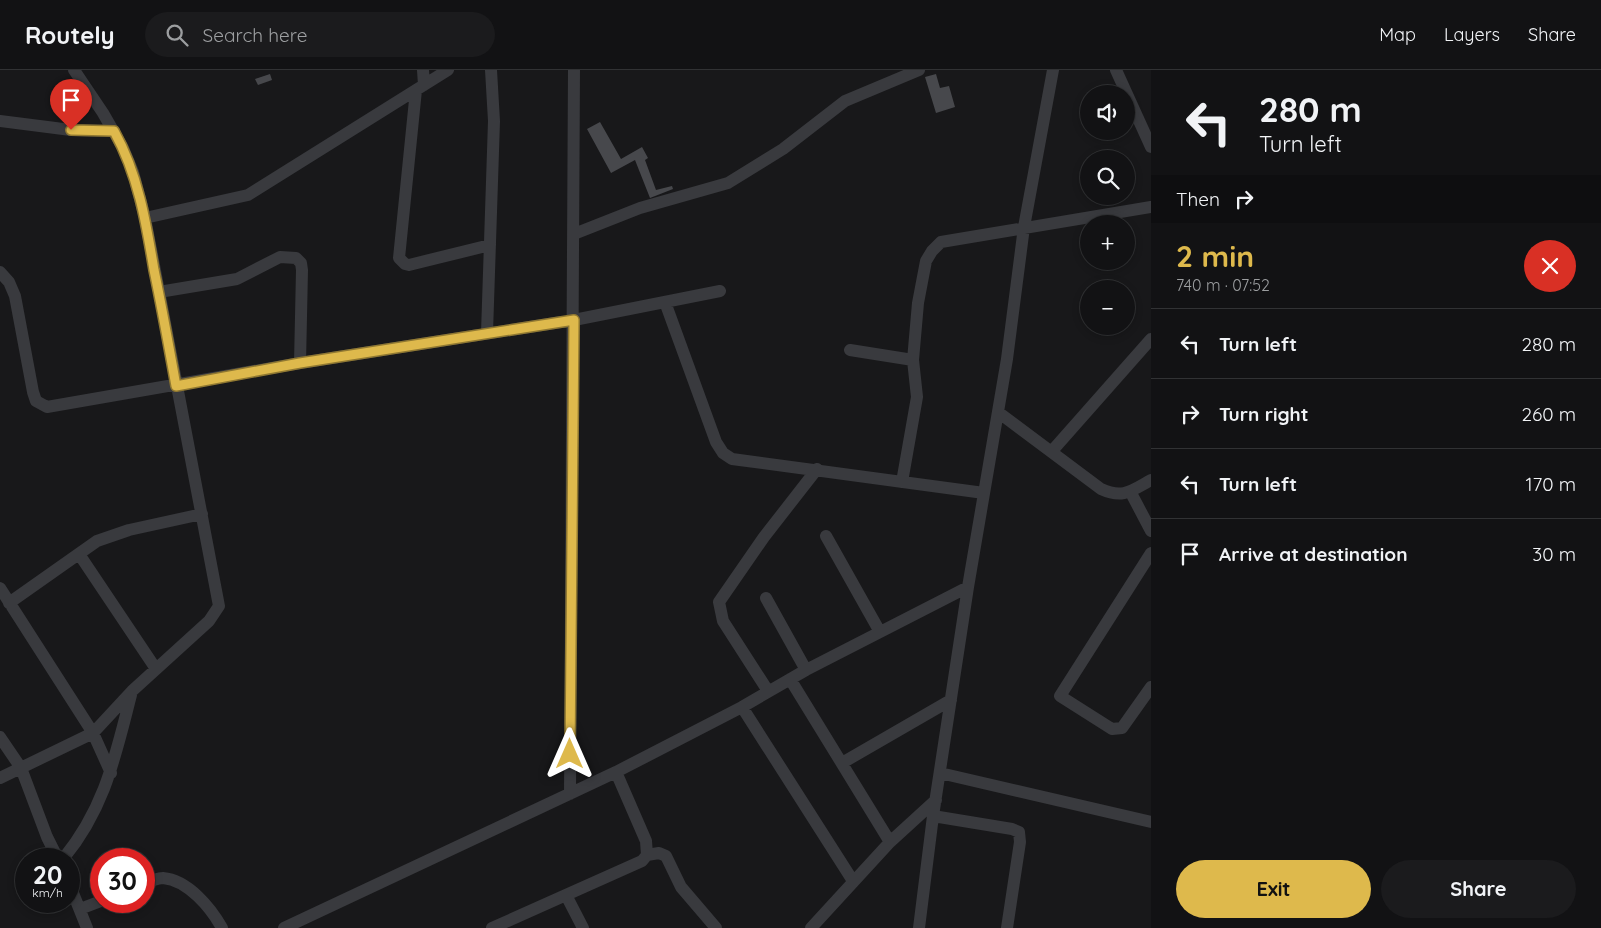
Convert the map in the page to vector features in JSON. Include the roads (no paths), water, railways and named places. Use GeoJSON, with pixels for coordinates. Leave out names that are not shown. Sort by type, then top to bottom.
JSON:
{"type":"FeatureCollection","features":[{"type":"Feature","properties":{"kind":"street"},"geometry":{"type":"LineString","coordinates":[[0,778],[93,733],[132,691],[209,620],[219,606],[145,218],[133,172],[114,131],[74,70]]}},
{"type":"Feature","properties":{"kind":"street"},"geometry":{"type":"LineString","coordinates":[[423,70],[400,258],[405,264],[409,265],[490,245]]}},
{"type":"Feature","properties":{"kind":"street"},"geometry":{"type":"LineString","coordinates":[[145,218],[248,195],[448,70]]}},
{"type":"Feature","properties":{"kind":"street"},"geometry":{"type":"LineString","coordinates":[[487,333],[494,121],[491,70]]}},
{"type":"Feature","properties":{"kind":"street"},"geometry":{"type":"LineString","coordinates":[[570,794],[574,70]]}},
{"type":"Feature","properties":{"kind":"street"},"geometry":{"type":"LineString","coordinates":[[574,234],[640,208],[728,183],[783,148],[845,102],[919,70]]}},
{"type":"Feature","properties":{"kind":"street"},"geometry":{"type":"LineString","coordinates":[[919,928],[933,816],[968,588],[998,412],[1024,227],[1052,70]]}},
{"type":"Feature","properties":{"kind":"street"},"geometry":{"type":"LineString","coordinates":[[1116,70],[1151,147]]}},
{"type":"Feature","properties":{"kind":"street"},"geometry":{"type":"LineString","coordinates":[[0,121],[71,130],[114,131]]}},
{"type":"Feature","properties":{"kind":"street"},"geometry":{"type":"LineString","coordinates":[[902,482],[917,397],[913,360],[920,295],[926,261],[940,242],[1151,207]]}},
{"type":"Feature","properties":{"kind":"street"},"geometry":{"type":"LineString","coordinates":[[159,292],[237,279],[280,257],[296,258],[301,263],[302,270],[300,363]]}},
{"type":"Feature","properties":{"kind":"street"},"geometry":{"type":"LineString","coordinates":[[0,272],[7,278],[15,296],[33,392],[41,405],[59,406],[300,363],[574,320],[720,291]]}},
{"type":"Feature","properties":{"kind":"street"},"geometry":{"type":"LineString","coordinates":[[665,302],[716,442],[723,453],[732,459],[984,493]]}},
{"type":"Feature","properties":{"kind":"street"},"geometry":{"type":"LineString","coordinates":[[1052,451],[1151,339]]}},
{"type":"Feature","properties":{"kind":"street"},"geometry":{"type":"LineString","coordinates":[[850,350],[913,360]]}},
{"type":"Feature","properties":{"kind":"street"},"geometry":{"type":"LineString","coordinates":[[998,412],[1101,489],[1112,494],[1123,495],[1151,480]]}},
{"type":"Feature","properties":{"kind":"street"},"geometry":{"type":"LineString","coordinates":[[768,691],[722,621],[719,602],[764,537],[817,469]]}},
{"type":"Feature","properties":{"kind":"street"},"geometry":{"type":"LineString","coordinates":[[1130,491],[1151,531]]}},
{"type":"Feature","properties":{"kind":"street"},"geometry":{"type":"LineString","coordinates":[[9,603],[97,541],[113,534],[202,514]]}},
{"type":"Feature","properties":{"kind":"street"},"geometry":{"type":"LineString","coordinates":[[826,536],[880,632]]}},
{"type":"Feature","properties":{"kind":"street"},"geometry":{"type":"LineString","coordinates":[[1151,553],[1060,696],[1112,729],[1122,728],[1151,687]]}},
{"type":"Feature","properties":{"kind":"street"},"geometry":{"type":"LineString","coordinates":[[78,554],[156,669]]}},
{"type":"Feature","properties":{"kind":"street"},"geometry":{"type":"LineString","coordinates":[[0,588],[93,733],[112,773]]}},
{"type":"Feature","properties":{"kind":"street"},"geometry":{"type":"LineString","coordinates":[[284,928],[616,772],[742,707],[806,670],[968,588]]}},
{"type":"Feature","properties":{"kind":"street"},"geometry":{"type":"LineString","coordinates":[[766,598],[806,670]]}},
{"type":"Feature","properties":{"kind":"street"},"geometry":{"type":"LineString","coordinates":[[790,679],[890,842]]}},
{"type":"Feature","properties":{"kind":"street"},"geometry":{"type":"LineString","coordinates":[[72,848],[82,836],[112,773],[132,691]]}},
{"type":"Feature","properties":{"kind":"street"},"geometry":{"type":"LineString","coordinates":[[842,762],[951,700]]}},
{"type":"Feature","properties":{"kind":"street"},"geometry":{"type":"LineString","coordinates":[[742,707],[853,881]]}},
{"type":"Feature","properties":{"kind":"street"},"geometry":{"type":"LineString","coordinates":[[0,737],[21,768],[52,848]]}},
{"type":"Feature","properties":{"kind":"street"},"geometry":{"type":"LineString","coordinates":[[616,772],[646,841],[647,855]]}},
{"type":"Feature","properties":{"kind":"street"},"geometry":{"type":"LineString","coordinates":[[940,773],[1151,822]]}},
{"type":"Feature","properties":{"kind":"street"},"geometry":{"type":"LineString","coordinates":[[811,928],[890,842],[936,800]]}},
{"type":"Feature","properties":{"kind":"street"},"geometry":{"type":"LineString","coordinates":[[933,816],[1019,832],[1020,842],[1007,928]]}},
{"type":"Feature","properties":{"kind":"street"},"geometry":{"type":"LineString","coordinates":[[492,928],[566,894],[634,866],[647,855],[659,853],[666,856],[681,887],[716,928]]}},
{"type":"Feature","properties":{"kind":"street"},"geometry":{"type":"LineString","coordinates":[[155,880],[160,878],[181,884],[210,910],[222,928]]}},
{"type":"Feature","properties":{"kind":"street"},"geometry":{"type":"LineString","coordinates":[[566,894],[583,928]]}},
{"type":"Feature","properties":{"kind":"street"},"geometry":{"type":"LineString","coordinates":[[87,928],[80,909],[90,905]]}}]}
